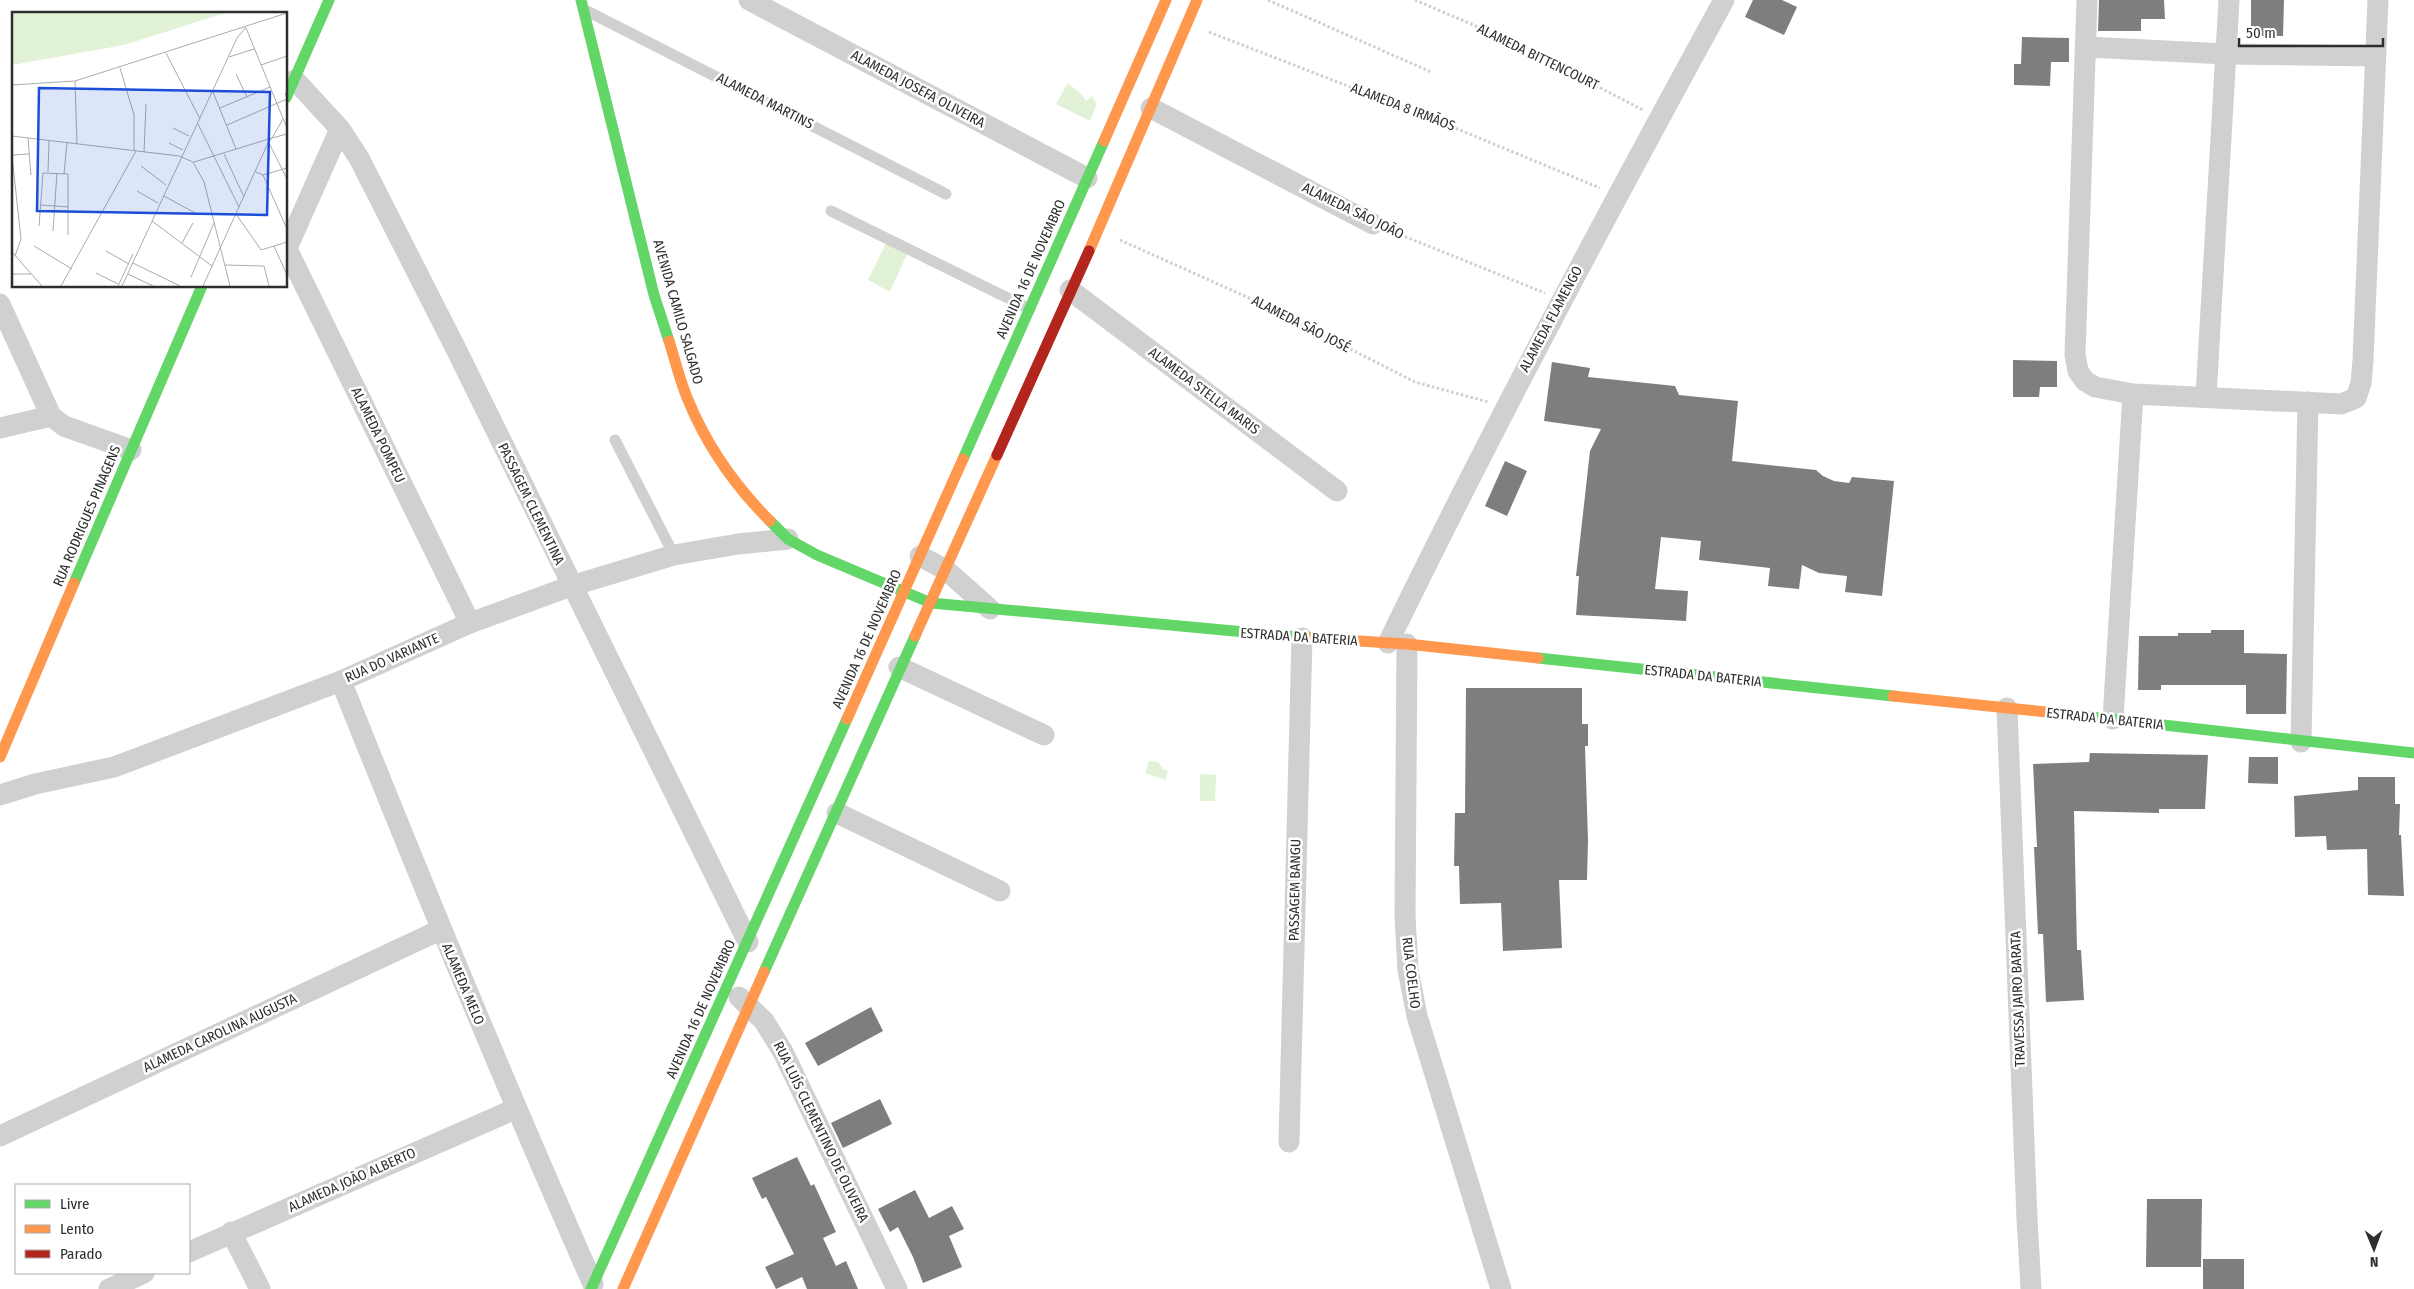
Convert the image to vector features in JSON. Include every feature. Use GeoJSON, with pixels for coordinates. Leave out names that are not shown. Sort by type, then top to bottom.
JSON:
{"type":"FeatureCollection","features":[{"type":"Feature","properties":{"kind":"main road"},"geometry":{"type":"LineString","coordinates":[[291,89],[328,0]]}},
{"type":"Feature","properties":{"kind":"main road","name":"AVENIDA 16 DE NOVEMBRO"},"geometry":{"type":"LineString","coordinates":[[592,1287],[728,988],[1166,0]]}},
{"type":"Feature","properties":{"kind":"main road"},"geometry":{"type":"LineString","coordinates":[[623,1289],[749,1005],[837,813],[899,667],[932,603],[1070,290],[1099,231],[1197,0]]}},
{"type":"Feature","properties":{"kind":"main road","name":"AVENIDA CAMILO SALGADO"},"geometry":{"type":"LineString","coordinates":[[582,4],[654,295],[688,400],[721,464],[743,494],[788,539],[818,555],[904,593],[932,603]]}},
{"type":"Feature","properties":{"kind":"main road","name":"RUA RODRIGUES PINAGENS"},"geometry":{"type":"LineString","coordinates":[[0,755],[201,288]]}},
{"type":"Feature","properties":{"kind":"main road","name":"ESTRADA DA BATERIA"},"geometry":{"type":"LineString","coordinates":[[932,603],[1302,638],[1398,644],[2113,719],[2414,754]]}},
{"type":"Feature","properties":{"kind":"street","name":"ALAMEDA JOSEFA OLIVEIRA"},"geometry":{"type":"LineString","coordinates":[[749,0],[1087,178]]}},
{"type":"Feature","properties":{"kind":"street","name":"ALAMEDA FLAMENGO"},"geometry":{"type":"LineString","coordinates":[[1398,644],[1506,406],[1617,195],[1724,0]]}},
{"type":"Feature","properties":{"kind":"street"},"geometry":{"type":"LineString","coordinates":[[2087,0],[2087,47],[2075,355],[2078,371],[2085,381],[2095,387],[2133,394],[2308,402],[2350,402],[2356,398],[2361,383],[2378,0]]}},
{"type":"Feature","properties":{"kind":"street"},"geometry":{"type":"LineString","coordinates":[[2206,396],[2229,0]]}},
{"type":"Feature","properties":{"kind":"street"},"geometry":{"type":"LineString","coordinates":[[2087,47],[2226,54],[2375,56]]}},
{"type":"Feature","properties":{"kind":"street","name":"PASSAGEM CLEMENTINA"},"geometry":{"type":"LineString","coordinates":[[291,89],[340,129],[359,158],[456,348],[571,586],[748,942]]}},
{"type":"Feature","properties":{"kind":"street","name":"ALAMEDA SÃO JOÃO"},"geometry":{"type":"LineString","coordinates":[[1151,108],[1373,224]]}},
{"type":"Feature","properties":{"kind":"street"},"geometry":{"type":"LineString","coordinates":[[288,243],[340,129]]}},
{"type":"Feature","properties":{"kind":"street","name":"ALAMEDA POMPEU"},"geometry":{"type":"LineString","coordinates":[[288,251],[470,624]]}},
{"type":"Feature","properties":{"kind":"street","name":"ALAMEDA STELLA MARIS"},"geometry":{"type":"LineString","coordinates":[[1070,290],[1337,491]]}},
{"type":"Feature","properties":{"kind":"street"},"geometry":{"type":"LineString","coordinates":[[0,304],[51,416],[64,426],[131,450]]}},
{"type":"Feature","properties":{"kind":"street"},"geometry":{"type":"LineString","coordinates":[[2113,719],[2133,394]]}},
{"type":"Feature","properties":{"kind":"street"},"geometry":{"type":"LineString","coordinates":[[2301,742],[2308,402]]}},
{"type":"Feature","properties":{"kind":"street"},"geometry":{"type":"LineString","coordinates":[[0,428],[51,416]]}},
{"type":"Feature","properties":{"kind":"street","name":"RUA DO VARIANTE"},"geometry":{"type":"LineString","coordinates":[[0,795],[35,784],[114,767],[341,681],[470,624],[571,586],[674,555],[738,544],[788,539]]}},
{"type":"Feature","properties":{"kind":"street"},"geometry":{"type":"LineString","coordinates":[[920,556],[946,570],[990,609]]}},
{"type":"Feature","properties":{"kind":"street","name":"PASSAGEM BANGU"},"geometry":{"type":"LineString","coordinates":[[1289,1142],[1302,638]]}},
{"type":"Feature","properties":{"kind":"street","name":"RUA COELHO"},"geometry":{"type":"LineString","coordinates":[[1398,644],[1408,970],[1417,1016],[1501,1289]]}},
{"type":"Feature","properties":{"kind":"street"},"geometry":{"type":"LineString","coordinates":[[899,667],[1044,735]]}},
{"type":"Feature","properties":{"kind":"street","name":"ALAMEDA MELO"},"geometry":{"type":"LineString","coordinates":[[341,681],[440,930],[592,1287]]}},
{"type":"Feature","properties":{"kind":"street","name":"TRAVESSA JAIRO BARATA"},"geometry":{"type":"LineString","coordinates":[[2007,708],[2026,1219],[2031,1289]]}},
{"type":"Feature","properties":{"kind":"street"},"geometry":{"type":"LineString","coordinates":[[837,813],[1000,891]]}},
{"type":"Feature","properties":{"kind":"street","name":"ALAMEDA CAROLINA AUGUSTA"},"geometry":{"type":"LineString","coordinates":[[0,1136],[440,930]]}},
{"type":"Feature","properties":{"kind":"street","name":"RUA LUÍS CLEMENTINO DE OLIVEIRA"},"geometry":{"type":"LineString","coordinates":[[728,988],[749,1005],[764,1021],[783,1052],[897,1289]]}},
{"type":"Feature","properties":{"kind":"street","name":"ALAMEDA JOÃO ALBERTO"},"geometry":{"type":"LineString","coordinates":[[190,1252],[515,1109]]}},
{"type":"Feature","properties":{"kind":"street"},"geometry":{"type":"LineString","coordinates":[[231,1232],[260,1289]]}},
{"type":"Feature","properties":{"kind":"street"},"geometry":{"type":"LineString","coordinates":[[109,1289],[142,1274]]}},
{"type":"Feature","properties":{"kind":"lane","name":"ALAMEDA MARTINS"},"geometry":{"type":"LineString","coordinates":[[582,4],[946,194]]}},
{"type":"Feature","properties":{"kind":"lane"},"geometry":{"type":"LineString","coordinates":[[831,211],[1030,309]]}},
{"type":"Feature","properties":{"kind":"lane"},"geometry":{"type":"LineString","coordinates":[[615,440],[674,555]]}},
{"type":"Feature","properties":{"kind":"path"},"geometry":{"type":"LineString","coordinates":[[1268,0],[1431,72]]}},
{"type":"Feature","properties":{"kind":"path","name":"ALAMEDA BITTENCOURT"},"geometry":{"type":"LineString","coordinates":[[1415,0],[1506,39],[1659,118]]}},
{"type":"Feature","properties":{"kind":"path","name":"ALAMEDA 8 IRMÃOS"},"geometry":{"type":"LineString","coordinates":[[1187,23],[1444,123],[1617,195]]}},
{"type":"Feature","properties":{"kind":"path","name":"ALAMEDA SÃO JOÃO"},"geometry":{"type":"LineString","coordinates":[[1373,224],[1562,299]]}},
{"type":"Feature","properties":{"kind":"path","name":"ALAMEDA SÃO JOSÉ"},"geometry":{"type":"LineString","coordinates":[[1099,231],[1258,302],[1415,382],[1506,406]]}},
{"type":"Feature","properties":{"kind":"shaded area"},"geometry":{"type":"Polygon","coordinates":[[[1068,83],[1086,101],[1092,96],[1097,104],[1090,121],[1056,104],[1068,83]]]}},
{"type":"Feature","properties":{"kind":"shaded area"},"geometry":{"type":"Polygon","coordinates":[[[886,243],[907,254],[890,292],[868,280],[886,243]]]}},
{"type":"Feature","properties":{"kind":"shaded area"},"geometry":{"type":"Polygon","coordinates":[[[1149,761],[1158,762],[1163,769],[1168,771],[1166,780],[1145,773],[1149,761]]]}},
{"type":"Feature","properties":{"kind":"shaded area"},"geometry":{"type":"Polygon","coordinates":[[[1200,774],[1216,775],[1215,801],[1200,801],[1200,774]]]}},
{"type":"Feature","properties":{"kind":"building"},"geometry":{"type":"Polygon","coordinates":[[[1753,0],[1782,0],[1797,7],[1784,35],[1745,17],[1753,0]]]}},
{"type":"Feature","properties":{"kind":"building"},"geometry":{"type":"Polygon","coordinates":[[[2099,0],[2164,0],[2165,19],[2141,19],[2141,31],[2098,31],[2099,0]]]}},
{"type":"Feature","properties":{"kind":"building"},"geometry":{"type":"Polygon","coordinates":[[[2251,0],[2284,0],[2283,36],[2251,36],[2251,0]]]}},
{"type":"Feature","properties":{"kind":"building"},"geometry":{"type":"Polygon","coordinates":[[[2022,37],[2069,38],[2069,62],[2051,62],[2050,86],[2014,85],[2014,64],[2021,64],[2022,37]]]}},
{"type":"Feature","properties":{"kind":"building"},"geometry":{"type":"Polygon","coordinates":[[[2013,360],[2057,361],[2057,387],[2040,387],[2039,397],[2013,397],[2013,360]]]}},
{"type":"Feature","properties":{"kind":"building"},"geometry":{"type":"Polygon","coordinates":[[[1552,362],[1590,368],[1588,377],[1675,386],[1679,395],[1738,401],[1732,461],[1816,470],[1834,481],[1849,483],[1852,477],[1894,481],[1882,596],[1845,592],[1847,576],[1819,573],[1802,565],[1799,589],[1768,586],[1770,568],[1699,560],[1701,541],[1661,537],[1655,589],[1688,591],[1686,621],[1576,615],[1579,576],[1576,576],[1590,451],[1601,429],[1544,421],[1552,362]]]}},
{"type":"Feature","properties":{"kind":"building"},"geometry":{"type":"Polygon","coordinates":[[[1505,461],[1527,471],[1507,516],[1485,506],[1505,461]]]}},
{"type":"Feature","properties":{"kind":"building"},"geometry":{"type":"Polygon","coordinates":[[[2211,630],[2244,630],[2244,653],[2287,654],[2286,714],[2246,714],[2246,685],[2161,685],[2161,690],[2138,690],[2139,636],[2178,636],[2178,633],[2211,633],[2211,630]]]}},
{"type":"Feature","properties":{"kind":"building"},"geometry":{"type":"Polygon","coordinates":[[[1466,688],[1582,688],[1582,724],[1588,724],[1588,746],[1585,746],[1588,840],[1587,880],[1559,880],[1562,948],[1503,951],[1501,903],[1460,904],[1459,866],[1454,866],[1455,813],[1465,813],[1466,688]]]}},
{"type":"Feature","properties":{"kind":"building"},"geometry":{"type":"Polygon","coordinates":[[[2090,753],[2208,755],[2205,809],[2159,809],[2159,813],[2074,811],[2077,950],[2081,950],[2084,1000],[2046,1002],[2043,934],[2038,934],[2034,847],[2037,847],[2033,764],[2089,762],[2090,753]]]}},
{"type":"Feature","properties":{"kind":"building"},"geometry":{"type":"Polygon","coordinates":[[[2249,757],[2278,757],[2278,784],[2248,783],[2249,757]]]}},
{"type":"Feature","properties":{"kind":"building"},"geometry":{"type":"Polygon","coordinates":[[[2358,777],[2395,777],[2395,804],[2400,804],[2399,835],[2401,835],[2404,896],[2368,895],[2367,849],[2327,850],[2326,836],[2295,837],[2294,796],[2358,790],[2358,777]]]}},
{"type":"Feature","properties":{"kind":"building"},"geometry":{"type":"Polygon","coordinates":[[[871,1007],[883,1031],[818,1066],[805,1043],[871,1007]]]}},
{"type":"Feature","properties":{"kind":"building"},"geometry":{"type":"Polygon","coordinates":[[[880,1099],[892,1124],[843,1148],[831,1123],[880,1099]]]}},
{"type":"Feature","properties":{"kind":"building"},"geometry":{"type":"Polygon","coordinates":[[[797,1157],[811,1186],[814,1184],[836,1232],[823,1238],[836,1266],[846,1261],[858,1289],[807,1289],[802,1277],[776,1289],[765,1267],[794,1254],[766,1197],[762,1199],[752,1178],[797,1157]]]}},
{"type":"Feature","properties":{"kind":"building"},"geometry":{"type":"Polygon","coordinates":[[[915,1190],[929,1218],[952,1206],[964,1229],[949,1236],[962,1267],[923,1283],[898,1227],[890,1232],[878,1209],[915,1190]]]}},
{"type":"Feature","properties":{"kind":"building"},"geometry":{"type":"Polygon","coordinates":[[[2147,1199],[2202,1199],[2201,1267],[2146,1267],[2147,1199]]]}},
{"type":"Feature","properties":{"kind":"building"},"geometry":{"type":"Polygon","coordinates":[[[2203,1259],[2244,1259],[2244,1289],[2203,1289],[2203,1259]]]}},
{"type":"Feature","properties":{"kind":"traffic: fast"},"geometry":{"type":"LineString","coordinates":[[288,93],[329,0]]}},
{"type":"Feature","properties":{"kind":"traffic: fast"},"geometry":{"type":"LineString","coordinates":[[581,0],[654,295],[669,341]]}},
{"type":"Feature","properties":{"kind":"traffic: fast"},"geometry":{"type":"LineString","coordinates":[[963,459],[1104,141]]}},
{"type":"Feature","properties":{"kind":"traffic: fast"},"geometry":{"type":"LineString","coordinates":[[74,583],[201,288]]}},
{"type":"Feature","properties":{"kind":"traffic: fast"},"geometry":{"type":"LineString","coordinates":[[770,521],[788,539],[817,555],[931,603],[1311,638]]}},
{"type":"Feature","properties":{"kind":"traffic: fast"},"geometry":{"type":"LineString","coordinates":[[764,972],[915,636]]}},
{"type":"Feature","properties":{"kind":"traffic: fast"},"geometry":{"type":"LineString","coordinates":[[1538,658],[1893,696]]}},
{"type":"Feature","properties":{"kind":"traffic: fast"},"geometry":{"type":"LineString","coordinates":[[2074,715],[2414,753]]}},
{"type":"Feature","properties":{"kind":"traffic: fast"},"geometry":{"type":"LineString","coordinates":[[591,1289],[847,719]]}},
{"type":"Feature","properties":{"kind":"traffic: slow"},"geometry":{"type":"LineString","coordinates":[[1104,141],[1166,0]]}},
{"type":"Feature","properties":{"kind":"traffic: slow"},"geometry":{"type":"LineString","coordinates":[[1089,251],[1197,0]]}},
{"type":"Feature","properties":{"kind":"traffic: slow"},"geometry":{"type":"LineString","coordinates":[[669,341],[685,393],[704,433],[723,465],[745,494],[770,521]]}},
{"type":"Feature","properties":{"kind":"traffic: slow"},"geometry":{"type":"LineString","coordinates":[[915,636],[997,455]]}},
{"type":"Feature","properties":{"kind":"traffic: slow"},"geometry":{"type":"LineString","coordinates":[[847,719],[963,459]]}},
{"type":"Feature","properties":{"kind":"traffic: slow"},"geometry":{"type":"LineString","coordinates":[[0,757],[74,583]]}},
{"type":"Feature","properties":{"kind":"traffic: slow"},"geometry":{"type":"LineString","coordinates":[[1311,638],[1407,644],[1538,658]]}},
{"type":"Feature","properties":{"kind":"traffic: slow"},"geometry":{"type":"LineString","coordinates":[[1893,696],[2074,715]]}},
{"type":"Feature","properties":{"kind":"traffic: slow"},"geometry":{"type":"LineString","coordinates":[[623,1289],[764,972]]}},
{"type":"Feature","properties":{"kind":"traffic: jam"},"geometry":{"type":"LineString","coordinates":[[997,455],[1089,251]]}}]}
